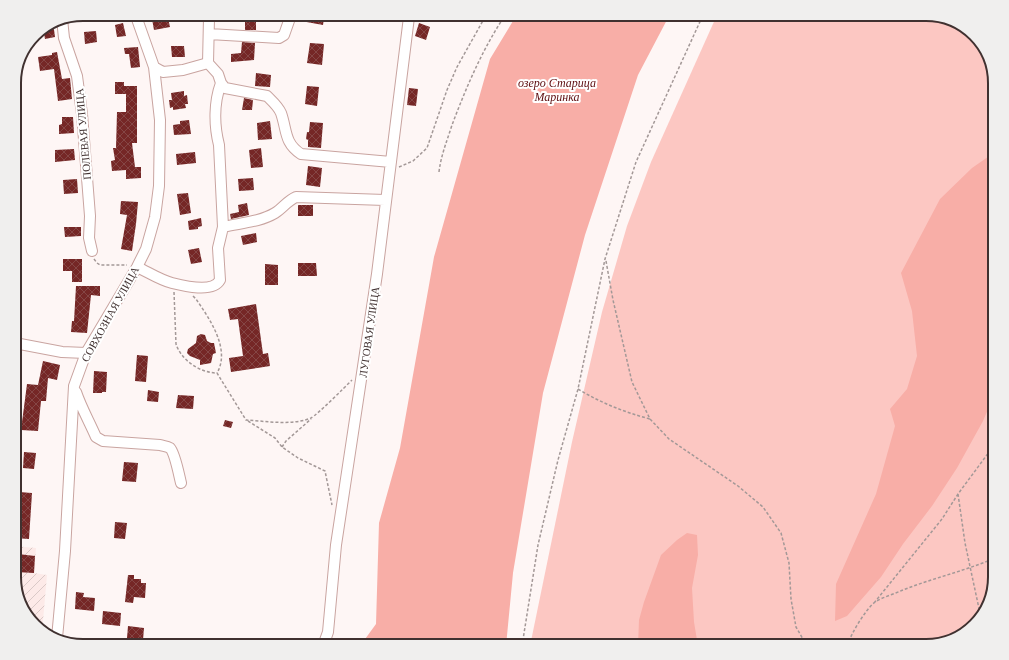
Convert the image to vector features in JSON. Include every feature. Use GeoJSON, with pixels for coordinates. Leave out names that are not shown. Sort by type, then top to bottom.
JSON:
{"type":"FeatureCollection","features":[{"type":"Feature","properties":{"kind":"street","name":"СОВХОЗНАЯ УЛИЦА"},"geometry":{"type":"LineString","coordinates":[[57,634],[65,551],[74,386],[86,353],[146,249],[155,217],[158,186],[160,120],[154,67],[138,21]]}},
{"type":"Feature","properties":{"kind":"street"},"geometry":{"type":"LineString","coordinates":[[209,21],[208,64],[218,74],[225,88],[267,96],[275,104],[281,112],[288,142],[294,150],[301,154],[390,166]]}},
{"type":"Feature","properties":{"kind":"street"},"geometry":{"type":"LineString","coordinates":[[209,38],[279,38],[284,35],[289,21]]}},
{"type":"Feature","properties":{"kind":"street","name":"ЛУГОВАЯ УЛИЦА"},"geometry":{"type":"LineString","coordinates":[[326,639],[328,632],[336,545],[377,274],[408,21]]}},
{"type":"Feature","properties":{"kind":"street","name":"ПОЛЕВАЯ УЛИЦА"},"geometry":{"type":"LineString","coordinates":[[63,25],[64,38],[78,76],[90,216],[89,238],[92,251]]}},
{"type":"Feature","properties":{"kind":"street"},"geometry":{"type":"LineString","coordinates":[[154,67],[163,72],[183,70],[208,64]]}},
{"type":"Feature","properties":{"kind":"street"},"geometry":{"type":"LineString","coordinates":[[137,267],[171,283],[203,288],[218,283],[220,280],[218,248],[222,227],[215,113],[218,90],[221,82]]}},
{"type":"Feature","properties":{"kind":"street"},"geometry":{"type":"LineString","coordinates":[[222,227],[267,217],[284,207],[290,200],[296,197],[386,200]]}},
{"type":"Feature","properties":{"kind":"street"},"geometry":{"type":"LineString","coordinates":[[21,344],[62,352],[86,353]]}},
{"type":"Feature","properties":{"kind":"street"},"geometry":{"type":"LineString","coordinates":[[74,386],[82,408],[98,439],[103,441],[165,446],[170,449],[181,483]]}},
{"type":"Feature","properties":{"kind":"path"},"geometry":{"type":"LineString","coordinates":[[390,166],[400,167],[413,161],[427,148],[446,90],[483,21]]}},
{"type":"Feature","properties":{"kind":"path"},"geometry":{"type":"LineString","coordinates":[[439,172],[441,158],[469,83],[493,33],[501,21]]}},
{"type":"Feature","properties":{"kind":"path"},"geometry":{"type":"LineString","coordinates":[[523,639],[540,537],[558,460],[578,389],[605,259],[636,162],[700,21]]}},
{"type":"Feature","properties":{"kind":"path"},"geometry":{"type":"LineString","coordinates":[[92,251],[95,261],[100,265],[137,267]]}},
{"type":"Feature","properties":{"kind":"path"},"geometry":{"type":"LineString","coordinates":[[605,259],[632,382],[650,419],[669,439],[738,486],[763,507],[781,533],[789,562],[791,599],[796,628],[803,639]]}},
{"type":"Feature","properties":{"kind":"path"},"geometry":{"type":"LineString","coordinates":[[171,283],[175,295],[176,344],[179,352],[184,359],[195,366],[208,373],[217,373]]}},
{"type":"Feature","properties":{"kind":"path"},"geometry":{"type":"LineString","coordinates":[[190,294],[196,299],[211,320],[220,345],[220,368],[217,373]]}},
{"type":"Feature","properties":{"kind":"path"},"geometry":{"type":"LineString","coordinates":[[217,373],[246,420],[275,438],[282,447],[298,458],[325,471],[332,510]]}},
{"type":"Feature","properties":{"kind":"path"},"geometry":{"type":"LineString","coordinates":[[282,447],[286,441],[353,378]]}},
{"type":"Feature","properties":{"kind":"path"},"geometry":{"type":"LineString","coordinates":[[578,389],[596,400],[622,411],[650,419]]}},
{"type":"Feature","properties":{"kind":"path"},"geometry":{"type":"LineString","coordinates":[[246,420],[273,422],[295,421],[312,418]]}},
{"type":"Feature","properties":{"kind":"path"},"geometry":{"type":"LineString","coordinates":[[850,639],[858,624],[942,519],[958,494],[988,453]]}},
{"type":"Feature","properties":{"kind":"path"},"geometry":{"type":"LineString","coordinates":[[958,494],[959,508],[970,568],[979,610]]}},
{"type":"Feature","properties":{"kind":"path"},"geometry":{"type":"LineString","coordinates":[[874,603],[938,577],[970,568],[988,561]]}},
{"type":"Feature","properties":{"kind":"shaded area"},"geometry":{"type":"Polygon","coordinates":[[[714,21],[926,21],[942,23],[961,31],[973,42],[980,52],[986,67],[988,83],[988,577],[985,597],[982,605],[973,618],[961,629],[946,636],[926,639],[531,639],[572,442],[602,312],[627,226],[651,162],[714,21]]]}},
{"type":"Feature","properties":{"kind":"shaded area"},"geometry":{"type":"Polygon","coordinates":[[[21,547],[36,548],[34,573],[47,575],[43,625],[29,608],[23,593],[21,581],[21,547]]]}},
{"type":"Feature","properties":{"kind":"water","name":"озеро Старица Маринка"},"geometry":{"type":"Polygon","coordinates":[[[513,21],[666,21],[638,75],[585,235],[543,393],[513,573],[507,639],[365,639],[376,624],[379,523],[400,448],[434,257],[490,59],[513,21]]]}},
{"type":"Feature","properties":{"kind":"water"},"geometry":{"type":"Polygon","coordinates":[[[988,157],[988,409],[957,468],[932,506],[903,544],[881,577],[847,616],[835,621],[836,584],[876,494],[895,426],[890,409],[907,389],[917,356],[912,311],[901,273],[940,199],[972,168],[988,157]]]}},
{"type":"Feature","properties":{"kind":"water"},"geometry":{"type":"Polygon","coordinates":[[[687,533],[697,535],[698,555],[692,588],[694,622],[697,639],[638,639],[639,620],[661,555],[687,533]]]}},
{"type":"Feature","properties":{"kind":"building"},"geometry":{"type":"Polygon","coordinates":[[[152,21],[169,21],[170,27],[154,30],[152,21]]]}},
{"type":"Feature","properties":{"kind":"building"},"geometry":{"type":"Polygon","coordinates":[[[245,21],[256,21],[256,30],[245,30],[245,21]]]}},
{"type":"Feature","properties":{"kind":"building"},"geometry":{"type":"Polygon","coordinates":[[[301,21],[324,21],[323,25],[301,21]]]}},
{"type":"Feature","properties":{"kind":"building"},"geometry":{"type":"Polygon","coordinates":[[[123,23],[126,36],[117,37],[115,25],[123,23]]]}},
{"type":"Feature","properties":{"kind":"building"},"geometry":{"type":"Polygon","coordinates":[[[419,23],[430,27],[426,40],[415,36],[419,23]]]}},
{"type":"Feature","properties":{"kind":"building"},"geometry":{"type":"Polygon","coordinates":[[[54,28],[55,37],[45,39],[44,34],[54,28]]]}},
{"type":"Feature","properties":{"kind":"building"},"geometry":{"type":"Polygon","coordinates":[[[96,31],[97,42],[85,44],[84,32],[96,31]]]}},
{"type":"Feature","properties":{"kind":"building"},"geometry":{"type":"Polygon","coordinates":[[[242,42],[255,43],[254,60],[231,62],[231,54],[241,53],[242,42]]]}},
{"type":"Feature","properties":{"kind":"building"},"geometry":{"type":"Polygon","coordinates":[[[310,43],[324,44],[322,65],[307,63],[310,43]]]}},
{"type":"Feature","properties":{"kind":"building"},"geometry":{"type":"Polygon","coordinates":[[[171,46],[184,46],[185,57],[172,57],[171,46]]]}},
{"type":"Feature","properties":{"kind":"building"},"geometry":{"type":"Polygon","coordinates":[[[138,47],[140,67],[131,68],[129,54],[125,54],[124,48],[138,47]]]}},
{"type":"Feature","properties":{"kind":"building"},"geometry":{"type":"Polygon","coordinates":[[[57,52],[62,79],[70,78],[72,99],[58,101],[54,69],[40,71],[38,57],[52,55],[52,53],[57,52]]]}},
{"type":"Feature","properties":{"kind":"building"},"geometry":{"type":"Polygon","coordinates":[[[256,73],[271,75],[270,87],[255,86],[256,73]]]}},
{"type":"Feature","properties":{"kind":"building"},"geometry":{"type":"Polygon","coordinates":[[[115,82],[124,82],[124,86],[137,86],[137,143],[132,143],[135,167],[141,167],[141,178],[126,179],[126,170],[112,171],[111,161],[115,160],[113,148],[116,148],[117,112],[126,112],[126,94],[115,94],[115,82]]]}},
{"type":"Feature","properties":{"kind":"building"},"geometry":{"type":"Polygon","coordinates":[[[307,86],[319,87],[317,106],[305,104],[307,86]]]}},
{"type":"Feature","properties":{"kind":"building"},"geometry":{"type":"Polygon","coordinates":[[[409,88],[418,89],[416,106],[407,105],[409,88]]]}},
{"type":"Feature","properties":{"kind":"building"},"geometry":{"type":"Polygon","coordinates":[[[184,91],[184,96],[187,95],[188,104],[185,104],[186,108],[173,110],[173,107],[170,108],[169,100],[172,100],[171,93],[184,91]]]}},
{"type":"Feature","properties":{"kind":"building"},"geometry":{"type":"Polygon","coordinates":[[[244,98],[253,100],[252,110],[242,110],[244,98]]]}},
{"type":"Feature","properties":{"kind":"building"},"geometry":{"type":"Polygon","coordinates":[[[62,117],[73,117],[74,133],[59,134],[59,125],[62,124],[62,117]]]}},
{"type":"Feature","properties":{"kind":"building"},"geometry":{"type":"Polygon","coordinates":[[[189,120],[191,134],[174,135],[173,125],[180,124],[180,121],[189,120]]]}},
{"type":"Feature","properties":{"kind":"building"},"geometry":{"type":"Polygon","coordinates":[[[270,121],[272,139],[258,140],[257,123],[270,121]]]}},
{"type":"Feature","properties":{"kind":"building"},"geometry":{"type":"Polygon","coordinates":[[[310,122],[323,123],[321,148],[308,147],[308,140],[306,139],[307,132],[309,132],[310,122]]]}},
{"type":"Feature","properties":{"kind":"building"},"geometry":{"type":"Polygon","coordinates":[[[261,148],[263,167],[251,168],[249,150],[261,148]]]}},
{"type":"Feature","properties":{"kind":"building"},"geometry":{"type":"Polygon","coordinates":[[[74,149],[75,160],[55,162],[55,150],[74,149]]]}},
{"type":"Feature","properties":{"kind":"building"},"geometry":{"type":"Polygon","coordinates":[[[195,152],[196,163],[177,165],[176,154],[195,152]]]}},
{"type":"Feature","properties":{"kind":"building"},"geometry":{"type":"Polygon","coordinates":[[[308,166],[322,168],[320,187],[306,185],[308,166]]]}},
{"type":"Feature","properties":{"kind":"building"},"geometry":{"type":"Polygon","coordinates":[[[253,178],[254,190],[239,191],[238,179],[253,178]]]}},
{"type":"Feature","properties":{"kind":"building"},"geometry":{"type":"Polygon","coordinates":[[[77,179],[78,193],[64,194],[63,180],[77,179]]]}},
{"type":"Feature","properties":{"kind":"building"},"geometry":{"type":"Polygon","coordinates":[[[188,193],[191,213],[180,215],[177,194],[188,193]]]}},
{"type":"Feature","properties":{"kind":"building"},"geometry":{"type":"Polygon","coordinates":[[[121,201],[138,202],[132,251],[121,249],[127,215],[120,214],[121,201]]]}},
{"type":"Feature","properties":{"kind":"building"},"geometry":{"type":"Polygon","coordinates":[[[247,203],[249,215],[231,219],[230,214],[239,212],[238,205],[247,203]]]}},
{"type":"Feature","properties":{"kind":"building"},"geometry":{"type":"Polygon","coordinates":[[[298,205],[313,205],[313,216],[298,216],[298,205]]]}},
{"type":"Feature","properties":{"kind":"building"},"geometry":{"type":"Polygon","coordinates":[[[201,218],[202,226],[198,227],[198,229],[189,230],[188,221],[201,218]]]}},
{"type":"Feature","properties":{"kind":"building"},"geometry":{"type":"Polygon","coordinates":[[[64,227],[81,227],[81,236],[65,237],[64,227]]]}},
{"type":"Feature","properties":{"kind":"building"},"geometry":{"type":"Polygon","coordinates":[[[256,233],[257,242],[243,245],[241,236],[256,233]]]}},
{"type":"Feature","properties":{"kind":"building"},"geometry":{"type":"Polygon","coordinates":[[[199,248],[202,262],[191,264],[188,250],[199,248]]]}},
{"type":"Feature","properties":{"kind":"building"},"geometry":{"type":"Polygon","coordinates":[[[63,259],[82,259],[82,282],[72,282],[72,271],[63,271],[63,259]]]}},
{"type":"Feature","properties":{"kind":"building"},"geometry":{"type":"Polygon","coordinates":[[[298,263],[316,263],[317,276],[298,276],[298,263]]]}},
{"type":"Feature","properties":{"kind":"building"},"geometry":{"type":"Polygon","coordinates":[[[265,264],[278,265],[278,285],[265,285],[265,264]]]}},
{"type":"Feature","properties":{"kind":"building"},"geometry":{"type":"Polygon","coordinates":[[[76,286],[100,286],[100,296],[91,295],[87,333],[71,332],[72,321],[74,321],[76,286]]]}},
{"type":"Feature","properties":{"kind":"building"},"geometry":{"type":"Polygon","coordinates":[[[256,304],[263,354],[268,353],[270,366],[231,372],[229,358],[243,356],[238,319],[230,320],[228,309],[256,304]]]}},
{"type":"Feature","properties":{"kind":"building"},"geometry":{"type":"Polygon","coordinates":[[[201,334],[205,335],[207,341],[214,343],[216,353],[213,354],[211,363],[200,365],[200,360],[190,356],[187,353],[188,349],[196,343],[197,336],[201,334]]]}},
{"type":"Feature","properties":{"kind":"building"},"geometry":{"type":"Polygon","coordinates":[[[137,355],[148,356],[146,382],[135,381],[137,355]]]}},
{"type":"Feature","properties":{"kind":"building"},"geometry":{"type":"Polygon","coordinates":[[[43,361],[60,365],[57,380],[48,378],[46,401],[41,401],[38,431],[21,430],[27,384],[38,385],[43,361]]]}},
{"type":"Feature","properties":{"kind":"building"},"geometry":{"type":"Polygon","coordinates":[[[94,371],[107,372],[106,392],[93,393],[94,371]]]}},
{"type":"Feature","properties":{"kind":"building"},"geometry":{"type":"Polygon","coordinates":[[[148,390],[159,392],[158,402],[147,401],[148,390]]]}},
{"type":"Feature","properties":{"kind":"building"},"geometry":{"type":"Polygon","coordinates":[[[178,395],[194,396],[193,409],[176,408],[178,395]]]}},
{"type":"Feature","properties":{"kind":"building"},"geometry":{"type":"Polygon","coordinates":[[[225,420],[233,422],[231,428],[223,426],[225,420]]]}},
{"type":"Feature","properties":{"kind":"building"},"geometry":{"type":"Polygon","coordinates":[[[24,452],[36,453],[34,469],[23,468],[24,452]]]}},
{"type":"Feature","properties":{"kind":"building"},"geometry":{"type":"Polygon","coordinates":[[[124,462],[138,463],[136,482],[122,481],[124,462]]]}},
{"type":"Feature","properties":{"kind":"building"},"geometry":{"type":"Polygon","coordinates":[[[21,492],[32,493],[29,539],[21,538],[21,492]]]}},
{"type":"Feature","properties":{"kind":"building"},"geometry":{"type":"Polygon","coordinates":[[[115,522],[127,523],[125,539],[114,538],[115,522]]]}},
{"type":"Feature","properties":{"kind":"building"},"geometry":{"type":"Polygon","coordinates":[[[21,554],[35,556],[34,573],[21,572],[21,554]]]}},
{"type":"Feature","properties":{"kind":"building"},"geometry":{"type":"Polygon","coordinates":[[[128,575],[134,575],[134,579],[141,579],[141,583],[146,583],[145,598],[134,597],[133,603],[125,602],[128,575]]]}},
{"type":"Feature","properties":{"kind":"building"},"geometry":{"type":"Polygon","coordinates":[[[76,592],[84,593],[83,597],[95,598],[94,611],[75,609],[76,592]]]}},
{"type":"Feature","properties":{"kind":"building"},"geometry":{"type":"Polygon","coordinates":[[[103,611],[121,613],[120,626],[102,624],[103,611]]]}},
{"type":"Feature","properties":{"kind":"building"},"geometry":{"type":"Polygon","coordinates":[[[128,626],[144,628],[143,639],[127,638],[128,626]]]}}]}
